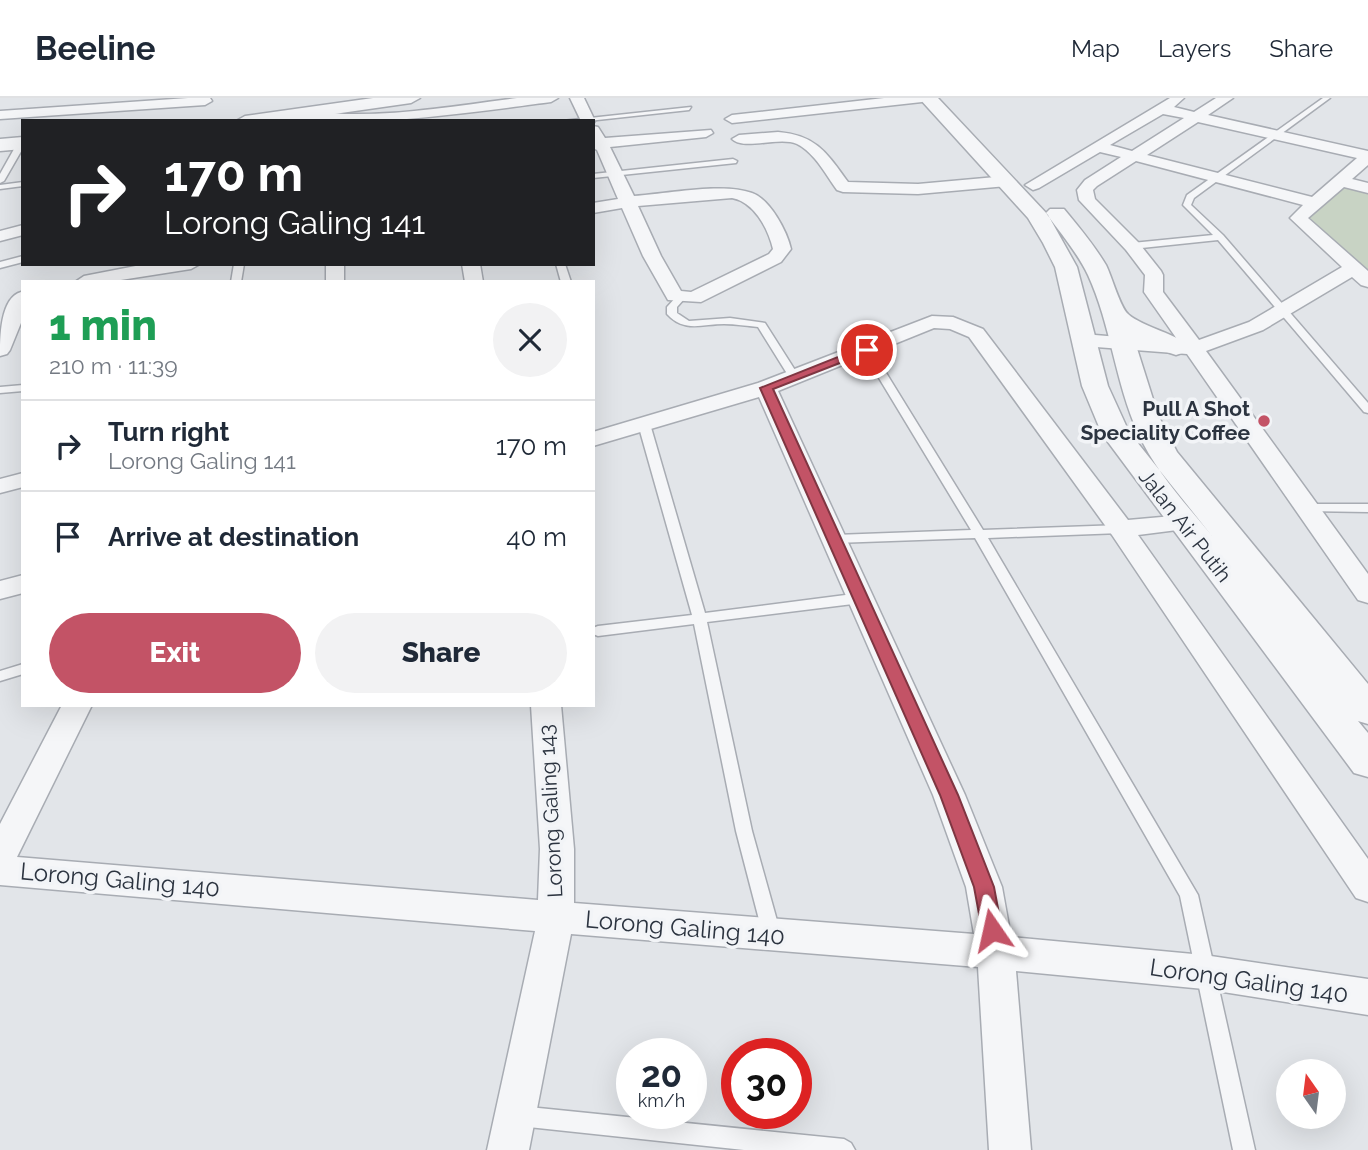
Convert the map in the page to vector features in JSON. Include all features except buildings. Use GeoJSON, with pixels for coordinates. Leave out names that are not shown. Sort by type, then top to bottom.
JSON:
{"type":"FeatureCollection","features":[{"type":"Feature","properties":{"kind":"street"},"geometry":{"type":"LineString","coordinates":[[297,115],[337,118],[551,98]]}},
{"type":"Feature","properties":{"kind":"street"},"geometry":{"type":"LineString","coordinates":[[577,98],[587,119]]}},
{"type":"Feature","properties":{"kind":"street"},"geometry":{"type":"LineString","coordinates":[[732,120],[922,98]]}},
{"type":"Feature","properties":{"kind":"street","name":"Jalan Air Putih"},"geometry":{"type":"LineString","coordinates":[[928,98],[1077,238],[1104,286],[1151,433],[1164,455],[1368,710]]}},
{"type":"Feature","properties":{"kind":"street","name":"Jalan Air Putih"},"geometry":{"type":"LineString","coordinates":[[944,98],[1020,183],[1066,267],[1095,386],[1116,434],[1368,762]]}},
{"type":"Feature","properties":{"kind":"street"},"geometry":{"type":"LineString","coordinates":[[739,139],[782,136],[802,138],[813,146],[843,187],[918,189],[1020,183],[1099,147],[1181,98]]}},
{"type":"Feature","properties":{"kind":"street"},"geometry":{"type":"LineString","coordinates":[[1226,98],[1091,183],[1085,190],[1087,200],[1132,246],[1154,275],[1154,292],[1185,347],[1308,508],[1368,594]]}},
{"type":"Feature","properties":{"kind":"street"},"geometry":{"type":"LineString","coordinates":[[0,115],[205,100],[204,119]]}},
{"type":"Feature","properties":{"kind":"street"},"geometry":{"type":"LineString","coordinates":[[264,119],[297,115],[334,104],[411,111]]}},
{"type":"Feature","properties":{"kind":"street"},"geometry":{"type":"LineString","coordinates":[[1162,108],[1368,157]]}},
{"type":"Feature","properties":{"kind":"street"},"geometry":{"type":"LineString","coordinates":[[595,131],[706,133]]}},
{"type":"Feature","properties":{"kind":"street"},"geometry":{"type":"LineString","coordinates":[[595,137],[614,173],[627,202],[672,293],[680,298],[694,298],[781,252],[781,240],[754,202],[732,193],[627,202],[595,208]]}},
{"type":"Feature","properties":{"kind":"street"},"geometry":{"type":"LineString","coordinates":[[0,145],[21,144]]}},
{"type":"Feature","properties":{"kind":"street"},"geometry":{"type":"LineString","coordinates":[[1099,147],[1316,202]]}},
{"type":"Feature","properties":{"kind":"street"},"geometry":{"type":"LineString","coordinates":[[1083,340],[1122,344],[1154,355],[1224,341],[1282,310],[1361,274],[1298,218],[1368,157]]}},
{"type":"Feature","properties":{"kind":"street"},"geometry":{"type":"LineString","coordinates":[[1340,181],[1368,188]]}},
{"type":"Feature","properties":{"kind":"street"},"geometry":{"type":"LineString","coordinates":[[0,236],[21,231]]}},
{"type":"Feature","properties":{"kind":"street"},"geometry":{"type":"LineString","coordinates":[[103,280],[141,276],[183,266]]}},
{"type":"Feature","properties":{"kind":"street"},"geometry":{"type":"LineString","coordinates":[[0,304],[21,298]]}},
{"type":"Feature","properties":{"kind":"street"},"geometry":{"type":"LineString","coordinates":[[0,350],[21,300]]}},
{"type":"Feature","properties":{"kind":"street"},"geometry":{"type":"LineString","coordinates":[[595,438],[795,378],[932,322],[953,323],[976,333],[1121,530],[1368,887]]}},
{"type":"Feature","properties":{"kind":"street"},"geometry":{"type":"LineString","coordinates":[[1122,344],[1147,337],[1185,347]]}},
{"type":"Feature","properties":{"kind":"street"},"geometry":{"type":"LineString","coordinates":[[766,388],[972,851],[984,887],[996,952],[1010,1150]]}},
{"type":"Feature","properties":{"kind":"street"},"geometry":{"type":"LineString","coordinates":[[0,486],[21,481]]}},
{"type":"Feature","properties":{"kind":"street"},"geometry":{"type":"LineString","coordinates":[[1121,530],[1184,523]]}},
{"type":"Feature","properties":{"kind":"street"},"geometry":{"type":"LineString","coordinates":[[0,590],[21,585]]}},
{"type":"Feature","properties":{"kind":"street"},"geometry":{"type":"LineString","coordinates":[[2,871],[76,707]]}},
{"type":"Feature","properties":{"kind":"street","name":"Lorong Galing 143"},"geometry":{"type":"LineString","coordinates":[[512,1133],[556,916],[557,859],[546,707]]}},
{"type":"Feature","properties":{"kind":"street","name":"Lorong Galing 140"},"geometry":{"type":"LineString","coordinates":[[2,871],[772,936],[996,952],[1204,972],[1368,997]]}},
{"type":"Feature","properties":{"kind":"lane"},"geometry":{"type":"LineString","coordinates":[[1327,98],[1216,177],[1190,197],[1187,205],[1220,237],[1368,410]]}},
{"type":"Feature","properties":{"kind":"lane"},"geometry":{"type":"LineString","coordinates":[[595,130],[689,108]]}},
{"type":"Feature","properties":{"kind":"lane"},"geometry":{"type":"LineString","coordinates":[[0,181],[21,146]]}},
{"type":"Feature","properties":{"kind":"lane"},"geometry":{"type":"LineString","coordinates":[[595,176],[733,161]]}},
{"type":"Feature","properties":{"kind":"lane"},"geometry":{"type":"LineString","coordinates":[[0,187],[21,184]]}},
{"type":"Feature","properties":{"kind":"lane"},"geometry":{"type":"LineString","coordinates":[[1132,246],[1220,237]]}},
{"type":"Feature","properties":{"kind":"lane"},"geometry":{"type":"LineString","coordinates":[[0,265],[21,260]]}},
{"type":"Feature","properties":{"kind":"lane"},"geometry":{"type":"LineString","coordinates":[[680,298],[672,307],[672,314],[681,323],[694,326],[740,321],[761,325],[795,378]]}},
{"type":"Feature","properties":{"kind":"lane"},"geometry":{"type":"LineString","coordinates":[[867,350],[980,534],[1189,895],[1244,1150]]}},
{"type":"Feature","properties":{"kind":"lane"},"geometry":{"type":"LineString","coordinates":[[0,390],[21,388]]}},
{"type":"Feature","properties":{"kind":"lane"},"geometry":{"type":"LineString","coordinates":[[644,424],[700,620],[744,831],[772,936]]}},
{"type":"Feature","properties":{"kind":"lane"},"geometry":{"type":"LineString","coordinates":[[1308,508],[1368,508]]}},
{"type":"Feature","properties":{"kind":"lane"},"geometry":{"type":"LineString","coordinates":[[835,539],[1121,530]]}},
{"type":"Feature","properties":{"kind":"lane"},"geometry":{"type":"LineString","coordinates":[[598,631],[861,598]]}},
{"type":"Feature","properties":{"kind":"lane"},"geometry":{"type":"LineString","coordinates":[[0,676],[21,670]]}},
{"type":"Feature","properties":{"kind":"lane"},"geometry":{"type":"LineString","coordinates":[[512,1133],[844,1150]]}},
{"type":"Feature","properties":{"kind":"green space"},"geometry":{"type":"Polygon","coordinates":[[[1347,185],[1368,190],[1368,273],[1308,219],[1347,185]]]}},
{"type":"Feature","properties":{"kind":"place","name":"Pull A Shot Speciality Coffee"},"geometry":{"type":"Point","coordinates":[1264,421]}},
{"type":"Feature","properties":{"kind":"route"},"geometry":{"type":"LineString","coordinates":[[867,350],[766,388],[949,795],[984,887],[992,930]]}}]}
